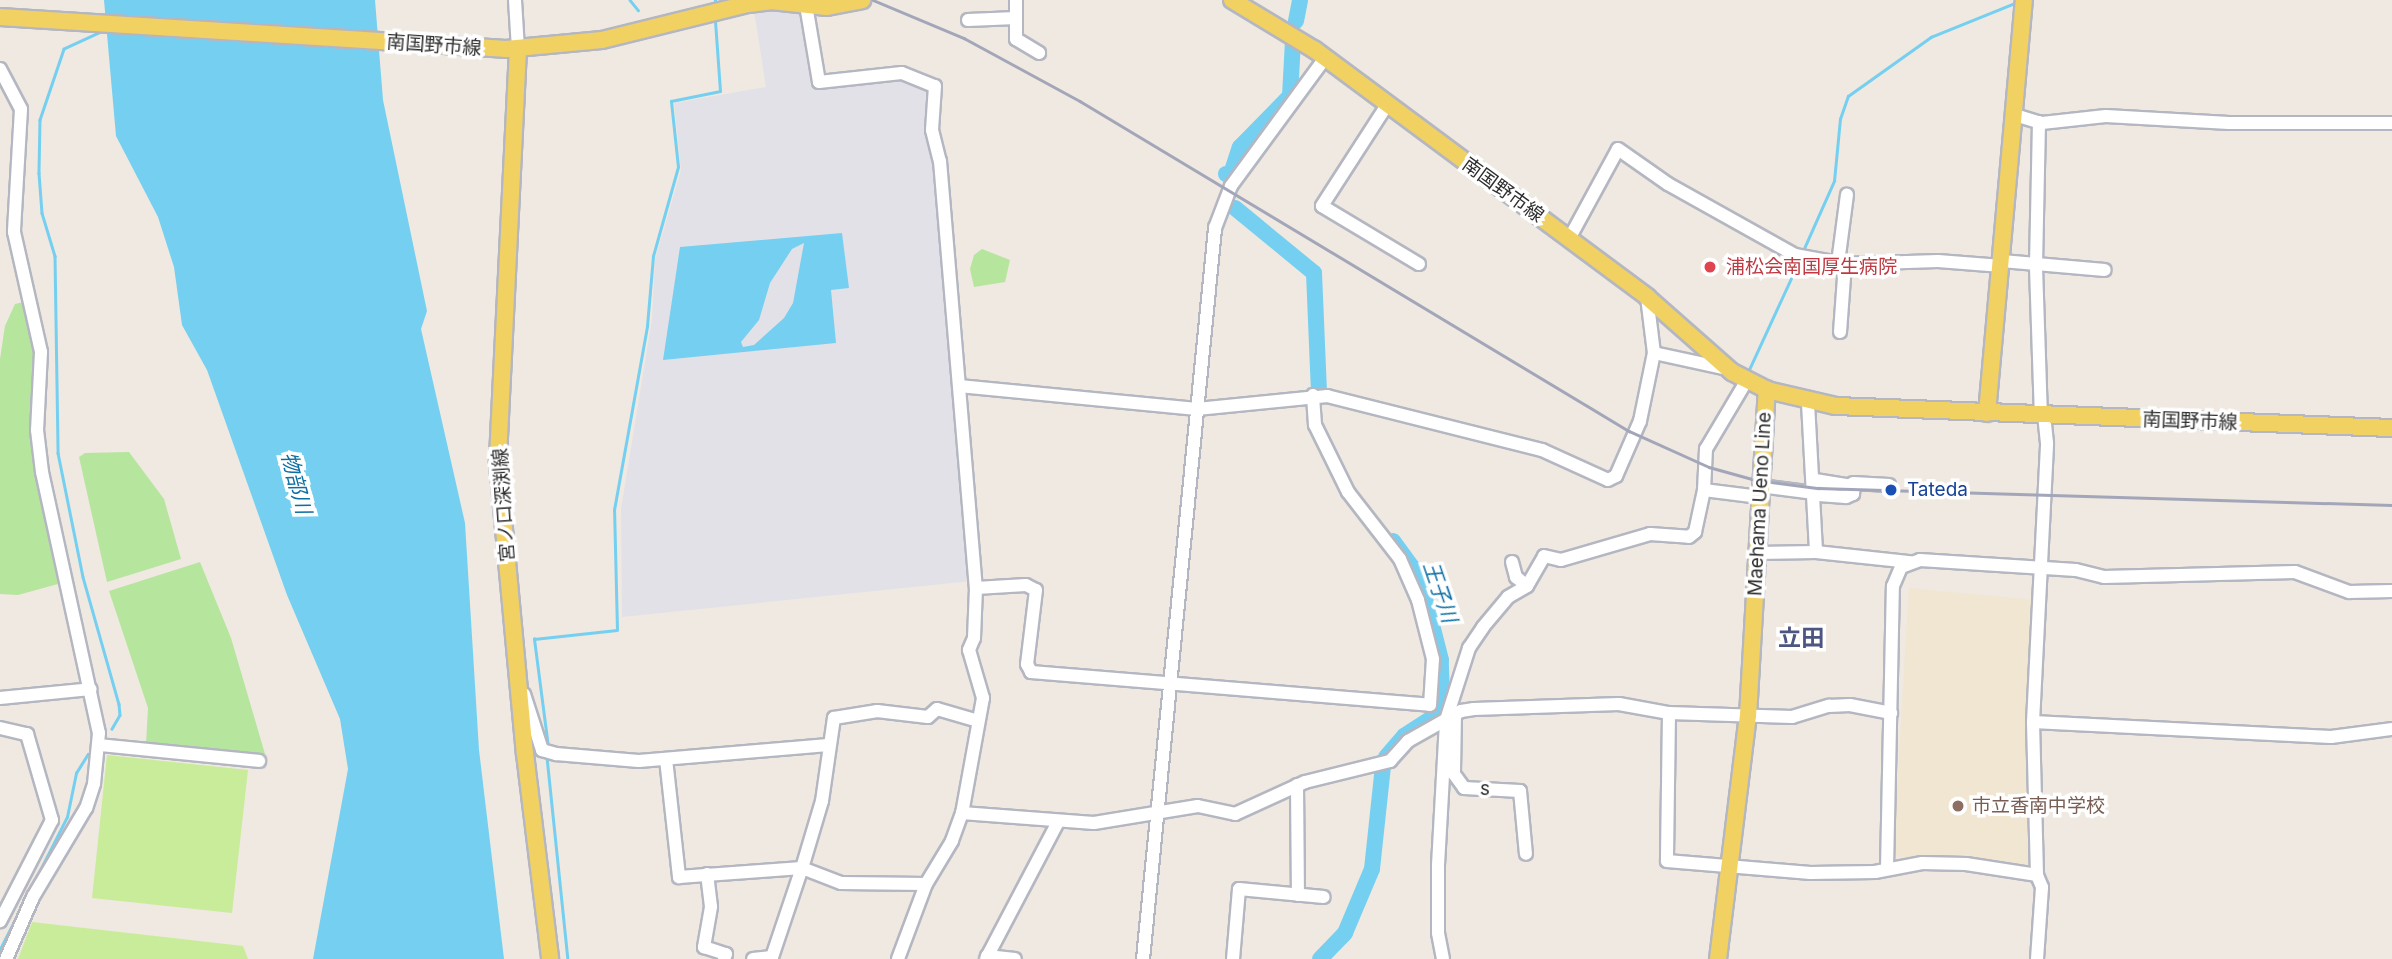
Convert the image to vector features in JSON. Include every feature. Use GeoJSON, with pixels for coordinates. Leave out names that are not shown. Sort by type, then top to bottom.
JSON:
{"type":"FeatureCollection","features":[{"type":"Feature","properties":{"kind":"main road","name":"南国野市線"},"geometry":{"type":"LineString","coordinates":[[0,17],[512,49],[602,40],[748,4],[827,7],[862,0]]}},
{"type":"Feature","properties":{"kind":"main road","name":"南国野市線"},"geometry":{"type":"LineString","coordinates":[[1232,0],[1278,24],[1325,58],[1647,297],[1728,369],[1767,390]]}},
{"type":"Feature","properties":{"kind":"main road"},"geometry":{"type":"LineString","coordinates":[[1987,413],[2024,0]]}},
{"type":"Feature","properties":{"kind":"main road","name":"宮ノ口深渕線"},"geometry":{"type":"LineString","coordinates":[[512,49],[498,464],[518,677],[550,959]]}},
{"type":"Feature","properties":{"kind":"main road","name":"Maehama Ueno Line"},"geometry":{"type":"LineString","coordinates":[[1718,959],[1748,716],[1767,390],[1808,403],[1987,413]]}},
{"type":"Feature","properties":{"kind":"main road","name":"南国野市線"},"geometry":{"type":"LineString","coordinates":[[1987,413],[2392,428]]}},
{"type":"Feature","properties":{"kind":"street"},"geometry":{"type":"LineString","coordinates":[[512,49],[514,0]]}},
{"type":"Feature","properties":{"kind":"street"},"geometry":{"type":"LineString","coordinates":[[1016,0],[1016,39],[1039,53]]}},
{"type":"Feature","properties":{"kind":"street"},"geometry":{"type":"LineString","coordinates":[[806,5],[819,82],[902,73],[935,85],[933,151],[940,161],[976,587],[974,638],[969,650],[983,698],[962,813],[948,850],[926,884],[898,959]]}},
{"type":"Feature","properties":{"kind":"street"},"geometry":{"type":"LineString","coordinates":[[968,20],[1016,18]]}},
{"type":"Feature","properties":{"kind":"street"},"geometry":{"type":"LineString","coordinates":[[1143,959],[1213,239],[1223,203],[1325,58]]}},
{"type":"Feature","properties":{"kind":"street"},"geometry":{"type":"LineString","coordinates":[[0,69],[20,109],[14,232],[41,352],[37,430],[52,524],[91,689],[99,745],[94,784],[86,808],[33,897],[6,959]]}},
{"type":"Feature","properties":{"kind":"street"},"geometry":{"type":"LineString","coordinates":[[1387,105],[1322,206],[1419,264]]}},
{"type":"Feature","properties":{"kind":"street"},"geometry":{"type":"LineString","coordinates":[[2015,115],[2039,122],[2106,116],[2229,123],[2392,123]]}},
{"type":"Feature","properties":{"kind":"street"},"geometry":{"type":"LineString","coordinates":[[2037,959],[2042,887],[2037,875],[2033,722],[2047,443],[2042,416],[2036,267],[2039,122]]}},
{"type":"Feature","properties":{"kind":"street"},"geometry":{"type":"LineString","coordinates":[[1569,239],[1618,149],[1668,184],[1795,254],[1842,263],[1938,261],[2105,270]]}},
{"type":"Feature","properties":{"kind":"street"},"geometry":{"type":"LineString","coordinates":[[1840,332],[1847,195]]}},
{"type":"Feature","properties":{"kind":"street"},"geometry":{"type":"LineString","coordinates":[[959,386],[1197,409],[1313,395],[1542,450],[1613,480],[1640,421],[1654,353],[1647,297]]}},
{"type":"Feature","properties":{"kind":"street"},"geometry":{"type":"LineString","coordinates":[[1654,353],[1728,369]]}},
{"type":"Feature","properties":{"kind":"street"},"geometry":{"type":"LineString","coordinates":[[1443,959],[1438,933],[1438,865],[1447,719],[1469,648],[1508,597],[1527,586],[1544,556],[1561,559],[1650,534],[1689,537],[1695,532],[1704,490],[1706,450],[1747,380]]}},
{"type":"Feature","properties":{"kind":"street"},"geometry":{"type":"LineString","coordinates":[[1313,395],[1315,425],[1348,492],[1400,559],[1418,600],[1433,659],[1430,705]]}},
{"type":"Feature","properties":{"kind":"street"},"geometry":{"type":"LineString","coordinates":[[1808,403],[1815,489],[1816,552]]}},
{"type":"Feature","properties":{"kind":"street"},"geometry":{"type":"LineString","coordinates":[[1704,490],[1760,492],[1853,484],[1889,485]]}},
{"type":"Feature","properties":{"kind":"street"},"geometry":{"type":"LineString","coordinates":[[1757,553],[1816,552],[1911,562],[2076,570],[2104,577],[2295,572],[2349,592],[2392,591]]}},
{"type":"Feature","properties":{"kind":"street"},"geometry":{"type":"LineString","coordinates":[[1512,562],[1516,577],[1527,586]]}},
{"type":"Feature","properties":{"kind":"street"},"geometry":{"type":"LineString","coordinates":[[1886,868],[1894,577],[1911,562]]}},
{"type":"Feature","properties":{"kind":"street"},"geometry":{"type":"LineString","coordinates":[[976,587],[1026,585],[1036,590],[1027,664],[1031,673],[1170,687],[1430,705],[1447,719]]}},
{"type":"Feature","properties":{"kind":"street"},"geometry":{"type":"LineString","coordinates":[[518,677],[548,753],[639,761],[828,746]]}},
{"type":"Feature","properties":{"kind":"street"},"geometry":{"type":"LineString","coordinates":[[0,698],[91,689]]}},
{"type":"Feature","properties":{"kind":"street"},"geometry":{"type":"LineString","coordinates":[[962,813],[1094,823],[1198,806],[1235,814],[1297,785],[1390,761],[1408,741],[1447,719],[1474,709],[1599,704],[1670,713],[1792,717],[1840,706],[1891,713]]}},
{"type":"Feature","properties":{"kind":"street"},"geometry":{"type":"LineString","coordinates":[[753,959],[772,957],[822,801],[834,719],[877,711],[928,717],[937,709],[978,721]]}},
{"type":"Feature","properties":{"kind":"street"},"geometry":{"type":"LineString","coordinates":[[1670,713],[1667,862],[1729,869],[1810,873],[1966,864],[2037,875]]}},
{"type":"Feature","properties":{"kind":"street","name":"s"},"geometry":{"type":"LineString","coordinates":[[1447,719],[1454,774],[1464,788],[1520,791],[1526,854]]}},
{"type":"Feature","properties":{"kind":"street"},"geometry":{"type":"LineString","coordinates":[[2033,722],[2331,737],[2392,729]]}},
{"type":"Feature","properties":{"kind":"street"},"geometry":{"type":"LineString","coordinates":[[0,728],[27,734],[51,820],[6,890],[0,921]]}},
{"type":"Feature","properties":{"kind":"street"},"geometry":{"type":"LineString","coordinates":[[99,745],[259,761]]}},
{"type":"Feature","properties":{"kind":"street"},"geometry":{"type":"LineString","coordinates":[[666,759],[679,877],[802,868],[841,883],[926,884]]}},
{"type":"Feature","properties":{"kind":"street"},"geometry":{"type":"LineString","coordinates":[[1297,785],[1298,895]]}},
{"type":"Feature","properties":{"kind":"street"},"geometry":{"type":"LineString","coordinates":[[1015,959],[987,957],[1058,822]]}},
{"type":"Feature","properties":{"kind":"street"},"geometry":{"type":"LineString","coordinates":[[707,874],[711,906],[704,947],[726,954],[724,959]]}},
{"type":"Feature","properties":{"kind":"street"},"geometry":{"type":"LineString","coordinates":[[1233,959],[1239,889],[1324,897]]}},
{"type":"Feature","properties":{"kind":"shaded area"},"geometry":{"type":"Polygon","coordinates":[[[769,9],[803,12],[816,87],[903,79],[930,89],[929,150],[934,161],[972,581],[622,617],[621,509],[652,319],[655,259],[681,170],[674,103],[766,87],[754,11],[769,9]]]}},
{"type":"Feature","properties":{"kind":"shaded area"},"geometry":{"type":"Polygon","coordinates":[[[1909,588],[2035,600],[2029,870],[1893,856],[1909,588]]]}},
{"type":"Feature","properties":{"kind":"green space"},"geometry":{"type":"Polygon","coordinates":[[[982,249],[1010,260],[1005,282],[974,287],[970,269],[974,255],[982,249]]]}},
{"type":"Feature","properties":{"kind":"green space"},"geometry":{"type":"Polygon","coordinates":[[[24,302],[36,365],[33,461],[58,584],[18,595],[0,594],[0,359],[5,326],[15,304],[24,302]]]}},
{"type":"Feature","properties":{"kind":"green space"},"geometry":{"type":"Polygon","coordinates":[[[129,452],[164,499],[181,559],[107,582],[79,457],[85,453],[129,452]]]}},
{"type":"Feature","properties":{"kind":"green space"},"geometry":{"type":"Polygon","coordinates":[[[200,562],[231,638],[265,754],[146,744],[148,708],[109,591],[200,562]]]}},
{"type":"Feature","properties":{"kind":"green space"},"geometry":{"type":"Polygon","coordinates":[[[107,755],[248,770],[232,913],[92,898],[107,755]]]}},
{"type":"Feature","properties":{"kind":"green space"},"geometry":{"type":"Polygon","coordinates":[[[32,922],[243,946],[248,959],[18,959],[32,922]]]}},
{"type":"Feature","properties":{"kind":"water","name":"物部川"},"geometry":{"type":"Polygon","coordinates":[[[104,0],[375,0],[383,100],[427,311],[421,329],[465,523],[479,750],[504,959],[313,959],[348,769],[340,719],[287,595],[207,370],[182,325],[174,267],[158,217],[116,136],[104,0]]]}},
{"type":"Feature","properties":{"kind":"water"},"geometry":{"type":"Polygon","coordinates":[[[842,233],[849,288],[831,290],[836,343],[663,360],[680,247],[842,233]],[[804,243],[792,249],[770,283],[759,320],[741,342],[743,347],[754,345],[784,318],[793,303],[804,243]]]}},
{"type":"Feature","properties":{"kind":"waterway"},"geometry":{"type":"LineString","coordinates":[[630,0],[638,10]]}},
{"type":"Feature","properties":{"kind":"waterway","name":"王子川"},"geometry":{"type":"LineString","coordinates":[[1296,21],[1300,0]]}},
{"type":"Feature","properties":{"kind":"waterway"},"geometry":{"type":"LineString","coordinates":[[1802,253],[1834,181],[1840,119],[1848,96],[1931,37],[2017,2]]}},
{"type":"Feature","properties":{"kind":"waterway"},"geometry":{"type":"LineString","coordinates":[[548,747],[534,639],[617,630],[614,510],[647,326],[653,256],[678,167],[671,101],[720,91],[715,21]]}},
{"type":"Feature","properties":{"kind":"waterway"},"geometry":{"type":"LineString","coordinates":[[105,30],[64,49],[40,120],[39,173],[42,213],[55,256],[58,453],[83,577],[119,704],[120,715],[112,729]]}},
{"type":"Feature","properties":{"kind":"waterway","name":"王子川"},"geometry":{"type":"LineString","coordinates":[[1226,174],[1231,174],[1240,147],[1290,96],[1293,40]]}},
{"type":"Feature","properties":{"kind":"waterway","name":"王子川"},"geometry":{"type":"LineString","coordinates":[[1235,208],[1314,273],[1319,391]]}},
{"type":"Feature","properties":{"kind":"waterway"},"geometry":{"type":"LineString","coordinates":[[1747,374],[1800,259]]}},
{"type":"Feature","properties":{"kind":"waterway","name":"王子川"},"geometry":{"type":"LineString","coordinates":[[1386,757],[1404,736],[1438,714],[1442,697],[1441,660],[1427,605],[1412,567],[1393,541]]}},
{"type":"Feature","properties":{"kind":"waterway"},"geometry":{"type":"LineString","coordinates":[[1526,575],[1539,554]]}},
{"type":"Feature","properties":{"kind":"waterway"},"geometry":{"type":"LineString","coordinates":[[1478,624],[1503,594]]}},
{"type":"Feature","properties":{"kind":"waterway"},"geometry":{"type":"LineString","coordinates":[[1452,684],[1460,657]]}},
{"type":"Feature","properties":{"kind":"waterway"},"geometry":{"type":"LineString","coordinates":[[0,949],[67,817],[76,773],[88,754]]}},
{"type":"Feature","properties":{"kind":"waterway"},"geometry":{"type":"LineString","coordinates":[[547,757],[568,959]]}},
{"type":"Feature","properties":{"kind":"waterway","name":"王子川"},"geometry":{"type":"LineString","coordinates":[[1320,959],[1345,933],[1372,869],[1383,766]]}},
{"type":"Feature","properties":{"kind":"railway"},"geometry":{"type":"LineString","coordinates":[[873,0],[964,38],[1080,101],[1629,431],[1709,467],[1756,480],[1818,488],[2392,505]]}},
{"type":"Feature","properties":{"kind":"place","name":"浦松会南国厚生病院"},"geometry":{"type":"Point","coordinates":[1710,267]}},
{"type":"Feature","properties":{"kind":"place","name":"Tateda"},"geometry":{"type":"Point","coordinates":[1891,490]}},
{"type":"Feature","properties":{"kind":"place","name":"市立香南中学校"},"geometry":{"type":"Point","coordinates":[1958,806]}},
{"type":"Feature","properties":{"kind":"district","name":"立田"},"geometry":{"type":"Point","coordinates":[1801,638]}}]}
